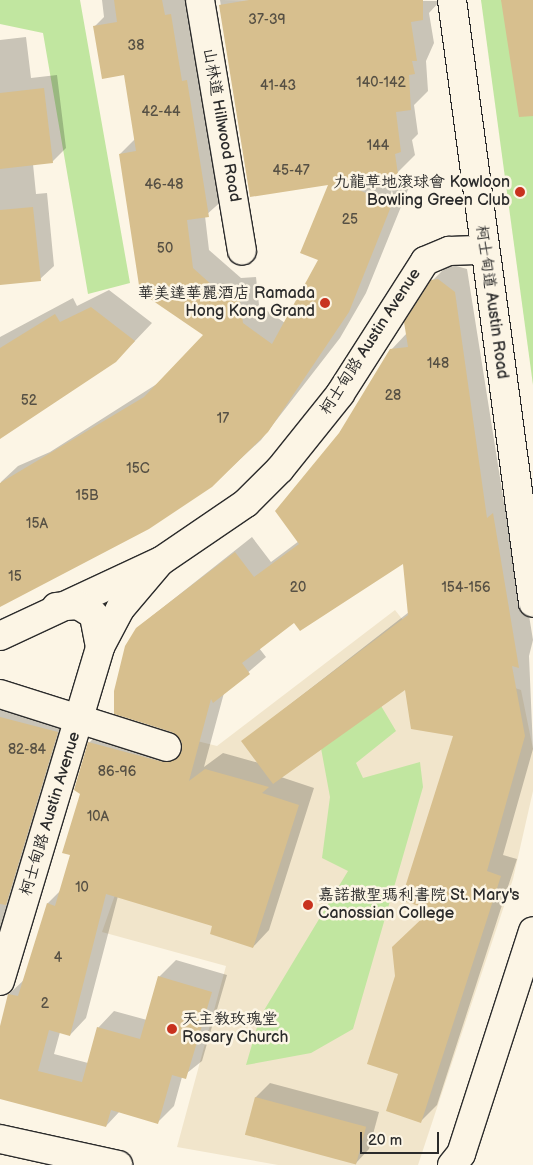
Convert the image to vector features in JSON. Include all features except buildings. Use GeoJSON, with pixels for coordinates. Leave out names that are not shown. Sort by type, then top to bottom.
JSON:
{"type":"FeatureCollection","features":[{"type":"Feature","properties":{"kind":"street","name":"山林道 Hillwood Road"},"geometry":{"type":"LineString","coordinates":[[200,0],[242,250]]}},
{"type":"Feature","properties":{"kind":"street","name":"柯士甸道 Austin Road"},"geometry":{"type":"LineString","coordinates":[[452,0],[484,250],[533,603]]}},
{"type":"Feature","properties":{"kind":"street","name":"柯士甸路 Austin Avenue"},"geometry":{"type":"LineString","coordinates":[[2,639],[52,608],[161,561],[239,508],[280,469],[340,394],[425,261],[449,251],[484,250]]}},
{"type":"Feature","properties":{"kind":"street","name":"柯士甸路 Austin Avenue"},"geometry":{"type":"LineString","coordinates":[[0,980],[81,717],[100,647],[120,610],[161,561]]}},
{"type":"Feature","properties":{"kind":"street","name":"柯士甸路 Austin Avenue"},"geometry":{"type":"LineString","coordinates":[[52,608],[67,604],[86,608],[99,625],[100,647]]}},
{"type":"Feature","properties":{"kind":"street"},"geometry":{"type":"LineString","coordinates":[[5,691],[167,747]]}},
{"type":"Feature","properties":{"kind":"street"},"geometry":{"type":"LineString","coordinates":[[459,1161],[533,931]]}},
{"type":"Feature","properties":{"kind":"street"},"geometry":{"type":"LineString","coordinates":[[0,1139],[118,1165]]}},
{"type":"Feature","properties":{"kind":"shaded area","name":"嘉諾撒聖瑪利書院 St. Mary's Canossian College"},"geometry":{"type":"Polygon","coordinates":[[[395,610],[437,663],[521,690],[533,749],[533,791],[513,879],[418,1165],[278,1165],[177,1147],[226,966],[102,932],[167,747],[173,735],[217,746],[395,610]]]}},
{"type":"Feature","properties":{"kind":"green space"},"geometry":{"type":"Polygon","coordinates":[[[0,0],[80,0],[130,283],[88,294],[43,33],[0,24],[0,0]]]}},
{"type":"Feature","properties":{"kind":"green space","name":"九龍草地滾球會 Kowloon Bowling Green Club"},"geometry":{"type":"Polygon","coordinates":[[[481,0],[533,0],[533,385],[481,0]]]}},
{"type":"Feature","properties":{"kind":"green space"},"geometry":{"type":"Polygon","coordinates":[[[371,689],[396,731],[356,763],[363,778],[420,762],[423,787],[353,1029],[311,1053],[246,1065],[260,1017],[348,871],[322,858],[330,797],[318,732],[371,689]]]}},
{"type":"Feature","properties":{"kind":"place","name":"九龍草地滾球會 Kowloon Bowling Green Club"},"geometry":{"type":"Point","coordinates":[520,192]}},
{"type":"Feature","properties":{"kind":"place","name":"華美達華麗酒店 Ramada Hong Kong Grand"},"geometry":{"type":"Point","coordinates":[325,303]}},
{"type":"Feature","properties":{"kind":"place","name":"嘉諾撒聖瑪利書院 St. Mary's Canossian College"},"geometry":{"type":"Point","coordinates":[308,905]}},
{"type":"Feature","properties":{"kind":"place","name":"天主教玫瑰堂 Rosary Church"},"geometry":{"type":"Point","coordinates":[172,1029]}}]}
